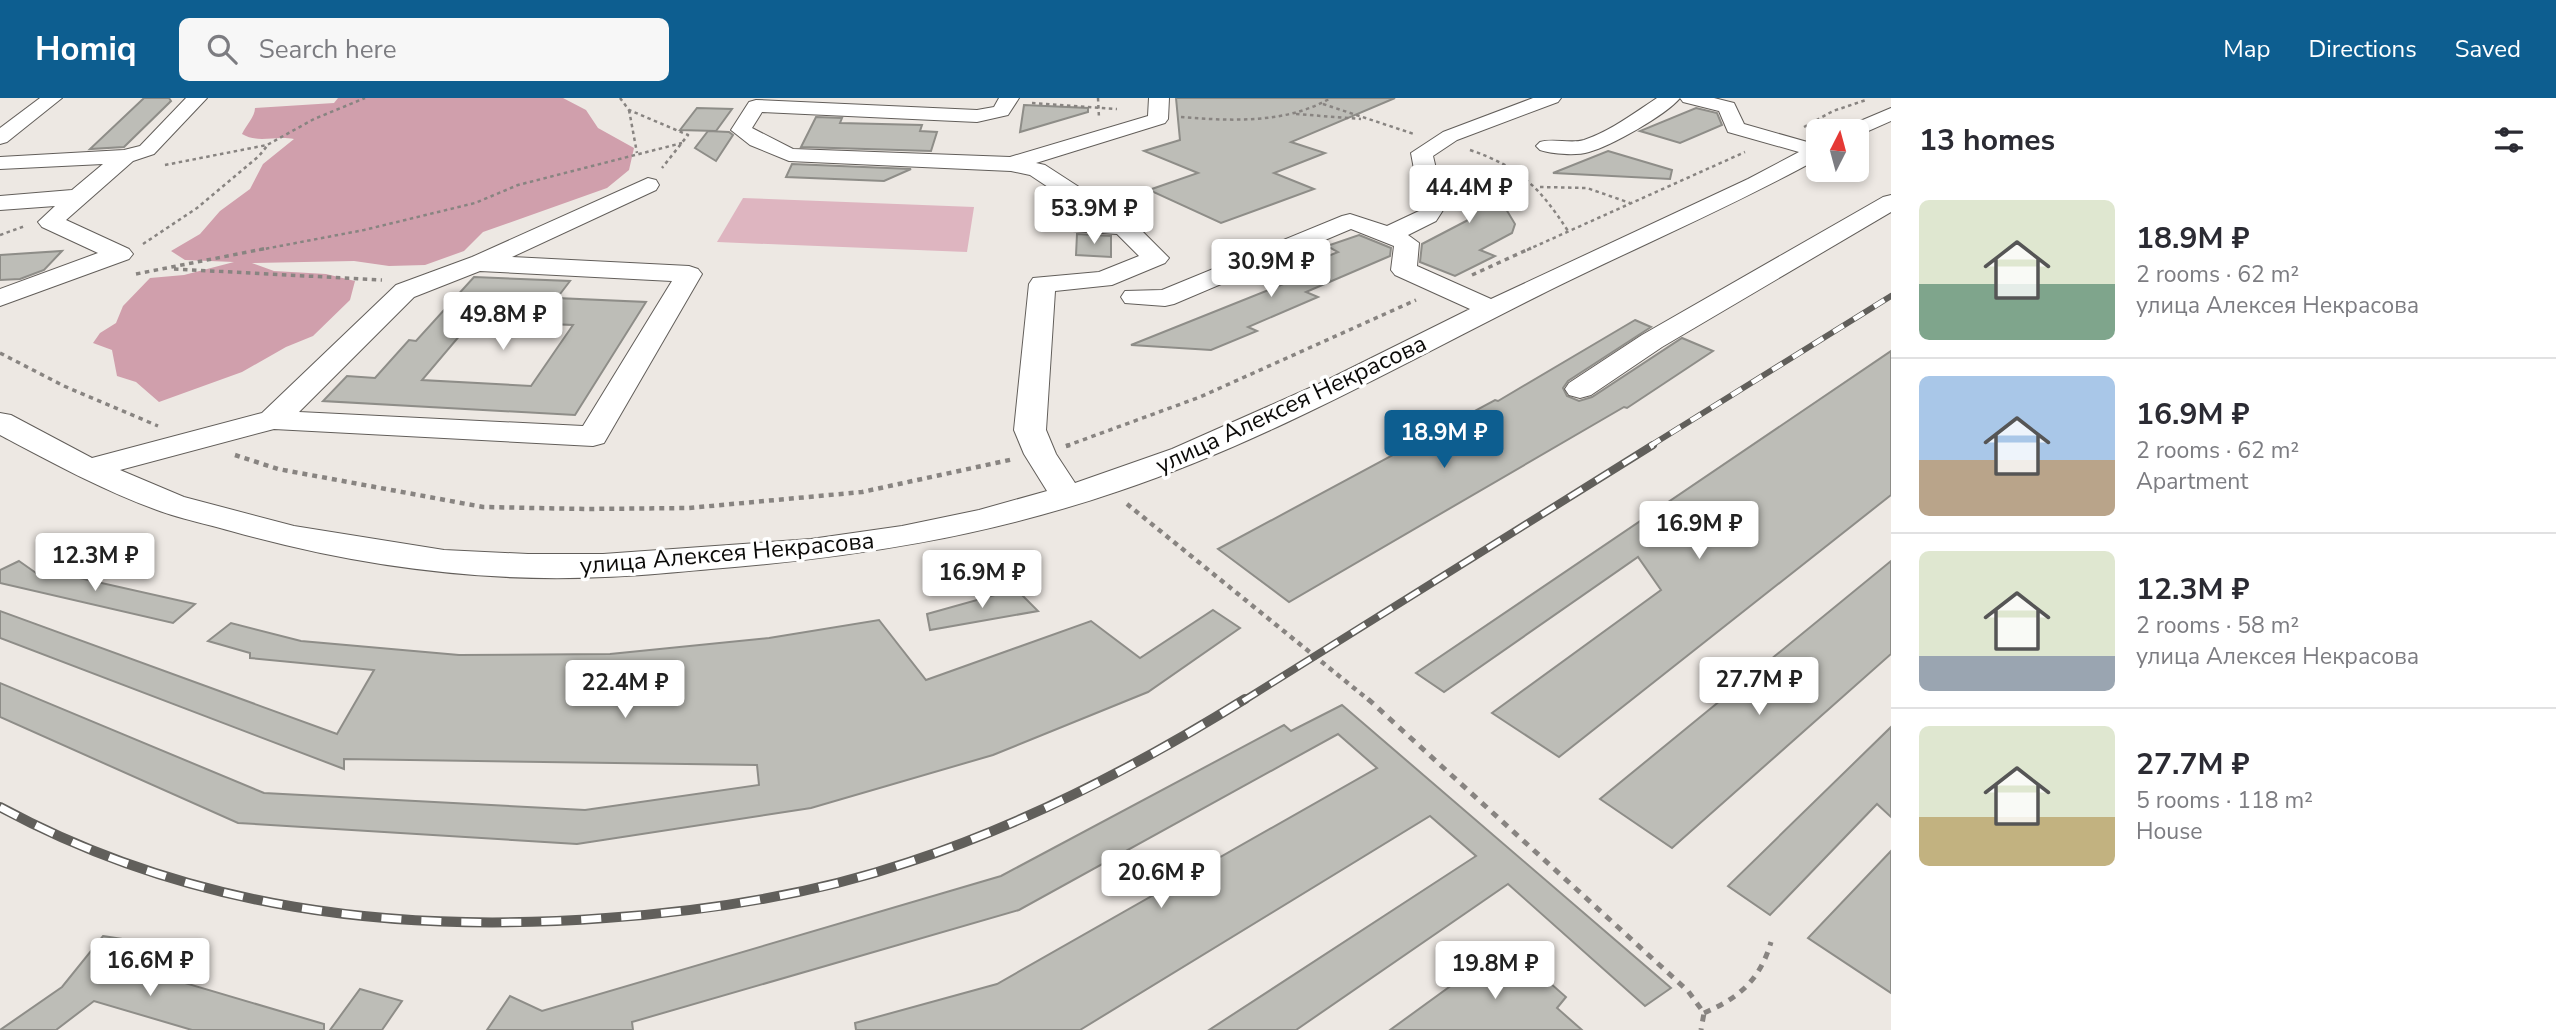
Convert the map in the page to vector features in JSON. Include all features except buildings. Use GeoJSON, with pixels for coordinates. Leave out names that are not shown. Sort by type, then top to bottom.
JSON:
{"type":"FeatureCollection","features":[{"type":"Feature","properties":{"kind":"street"},"geometry":{"type":"LineString","coordinates":[[0,138],[52,98]]}},
{"type":"Feature","properties":{"kind":"street"},"geometry":{"type":"LineString","coordinates":[[0,163],[125,156],[148,150],[197,98]]}},
{"type":"Feature","properties":{"kind":"street"},"geometry":{"type":"LineString","coordinates":[[1388,235],[1428,216],[1433,207],[1422,153],[1438,141],[1551,98]]}},
{"type":"Feature","properties":{"kind":"street"},"geometry":{"type":"LineString","coordinates":[[1547,146],[1585,147],[1624,129],[1670,98]]}},
{"type":"Feature","properties":{"kind":"street"},"geometry":{"type":"LineString","coordinates":[[1690,98],[1727,107],[1735,128],[1806,148]]}},
{"type":"Feature","properties":{"kind":"street"},"geometry":{"type":"LineString","coordinates":[[1015,100],[1001,111],[977,116],[756,106],[741,130],[757,141],[789,155],[1011,164],[1037,170],[1124,227],[1156,257],[1103,279],[1042,284],[1030,430],[1040,454],[1067,496]]}},
{"type":"Feature","properties":{"kind":"street"},"geometry":{"type":"LineString","coordinates":[[1011,164],[1158,119],[1158,106]]}},
{"type":"Feature","properties":{"kind":"street"},"geometry":{"type":"LineString","coordinates":[[1869,124],[1891,114]]}},
{"type":"Feature","properties":{"kind":"street"},"geometry":{"type":"LineString","coordinates":[[120,254],[50,222],[125,156]]}},
{"type":"Feature","properties":{"kind":"street","name":"улица Алексея Некрасова"},"geometry":{"type":"LineString","coordinates":[[0,422],[88,469],[172,504],[292,537],[444,561],[528,566],[603,566],[811,550],[902,537],[985,519],[1067,496],[1184,456],[1265,421],[1625,243],[1756,184],[1806,157]]}},
{"type":"Feature","properties":{"kind":"street"},"geometry":{"type":"LineString","coordinates":[[273,420],[405,291],[477,264],[648,185]]}},
{"type":"Feature","properties":{"kind":"street"},"geometry":{"type":"LineString","coordinates":[[0,203],[77,197]]}},
{"type":"Feature","properties":{"kind":"street"},"geometry":{"type":"LineString","coordinates":[[1580,389],[1652,341],[1891,202]]}},
{"type":"Feature","properties":{"kind":"street"},"geometry":{"type":"LineString","coordinates":[[1134,297],[1165,298],[1350,221],[1407,243],[1404,270],[1492,309]]}},
{"type":"Feature","properties":{"kind":"street"},"geometry":{"type":"LineString","coordinates":[[1066,225],[1124,227]]}},
{"type":"Feature","properties":{"kind":"street"},"geometry":{"type":"LineString","coordinates":[[0,298],[120,254]]}},
{"type":"Feature","properties":{"kind":"street"},"geometry":{"type":"LineString","coordinates":[[88,469],[273,420],[593,436],[689,274],[477,264]]}},
{"type":"Feature","properties":{"kind":"path"},"geometry":{"type":"LineString","coordinates":[[153,168],[267,145],[314,120],[365,98]]}},
{"type":"Feature","properties":{"kind":"path"},"geometry":{"type":"LineString","coordinates":[[620,98],[629,110],[637,153]]}},
{"type":"Feature","properties":{"kind":"path"},"geometry":{"type":"LineString","coordinates":[[1292,114],[1322,104],[1331,98]]}},
{"type":"Feature","properties":{"kind":"path"},"geometry":{"type":"LineString","coordinates":[[1701,1030],[1704,1013],[1688,991],[1348,681],[1264,616],[1059,448],[1153,417],[1287,360],[1833,111],[1874,98]]}},
{"type":"Feature","properties":{"kind":"path"},"geometry":{"type":"LineString","coordinates":[[1015,100],[1158,106],[1195,118],[1292,114],[1370,120]]}},
{"type":"Feature","properties":{"kind":"path"},"geometry":{"type":"LineString","coordinates":[[1322,104],[1438,141]]}},
{"type":"Feature","properties":{"kind":"path"},"geometry":{"type":"LineString","coordinates":[[629,110],[688,135],[648,185]]}},
{"type":"Feature","properties":{"kind":"path"},"geometry":{"type":"LineString","coordinates":[[427,283],[228,270],[161,269],[363,230],[475,203],[518,185],[682,143]]}},
{"type":"Feature","properties":{"kind":"path"},"geometry":{"type":"LineString","coordinates":[[120,254],[149,241],[197,208],[259,156],[267,145]]}},
{"type":"Feature","properties":{"kind":"path"},"geometry":{"type":"LineString","coordinates":[[1487,155],[1520,172],[1539,187],[1568,231]]}},
{"type":"Feature","properties":{"kind":"path"},"geometry":{"type":"LineString","coordinates":[[1539,187],[1587,188],[1630,203]]}},
{"type":"Feature","properties":{"kind":"path"},"geometry":{"type":"LineString","coordinates":[[0,353],[64,386],[191,440],[278,469],[483,507],[689,508],[862,492],[1040,454]]}},
{"type":"Feature","properties":{"kind":"path"},"geometry":{"type":"LineString","coordinates":[[1704,1013],[1734,1002],[1765,966],[1770,942]]}},
{"type":"Feature","properties":{"kind":"shaded area"},"geometry":{"type":"Polygon","coordinates":[[[338,98],[563,98],[586,110],[598,128],[634,148],[629,170],[607,188],[483,232],[464,251],[425,265],[389,266],[354,261],[252,263],[274,271],[326,274],[355,281],[350,300],[313,336],[286,347],[242,372],[159,402],[136,382],[117,376],[112,350],[93,343],[100,333],[116,323],[123,306],[150,278],[184,275],[234,262],[185,260],[171,251],[200,234],[220,211],[250,189],[263,164],[294,139],[261,139],[242,134],[255,108],[334,103],[338,98]]]}},
{"type":"Feature","properties":{"kind":"shaded area"},"geometry":{"type":"Polygon","coordinates":[[[743,198],[974,207],[967,252],[717,242],[743,198]]]}},
{"type":"Feature","properties":{"kind":"railway"},"geometry":{"type":"LineString","coordinates":[[1650,446],[1891,296]]}},
{"type":"Feature","properties":{"kind":"railway"},"geometry":{"type":"LineString","coordinates":[[1243,701],[1653,445]]}},
{"type":"Feature","properties":{"kind":"railway"},"geometry":{"type":"LineString","coordinates":[[0,807],[72,842],[145,870],[219,891],[294,907],[371,917],[448,922],[527,922],[644,915],[759,900],[835,884],[953,847],[1082,791],[1165,747],[1245,699]]}}]}
